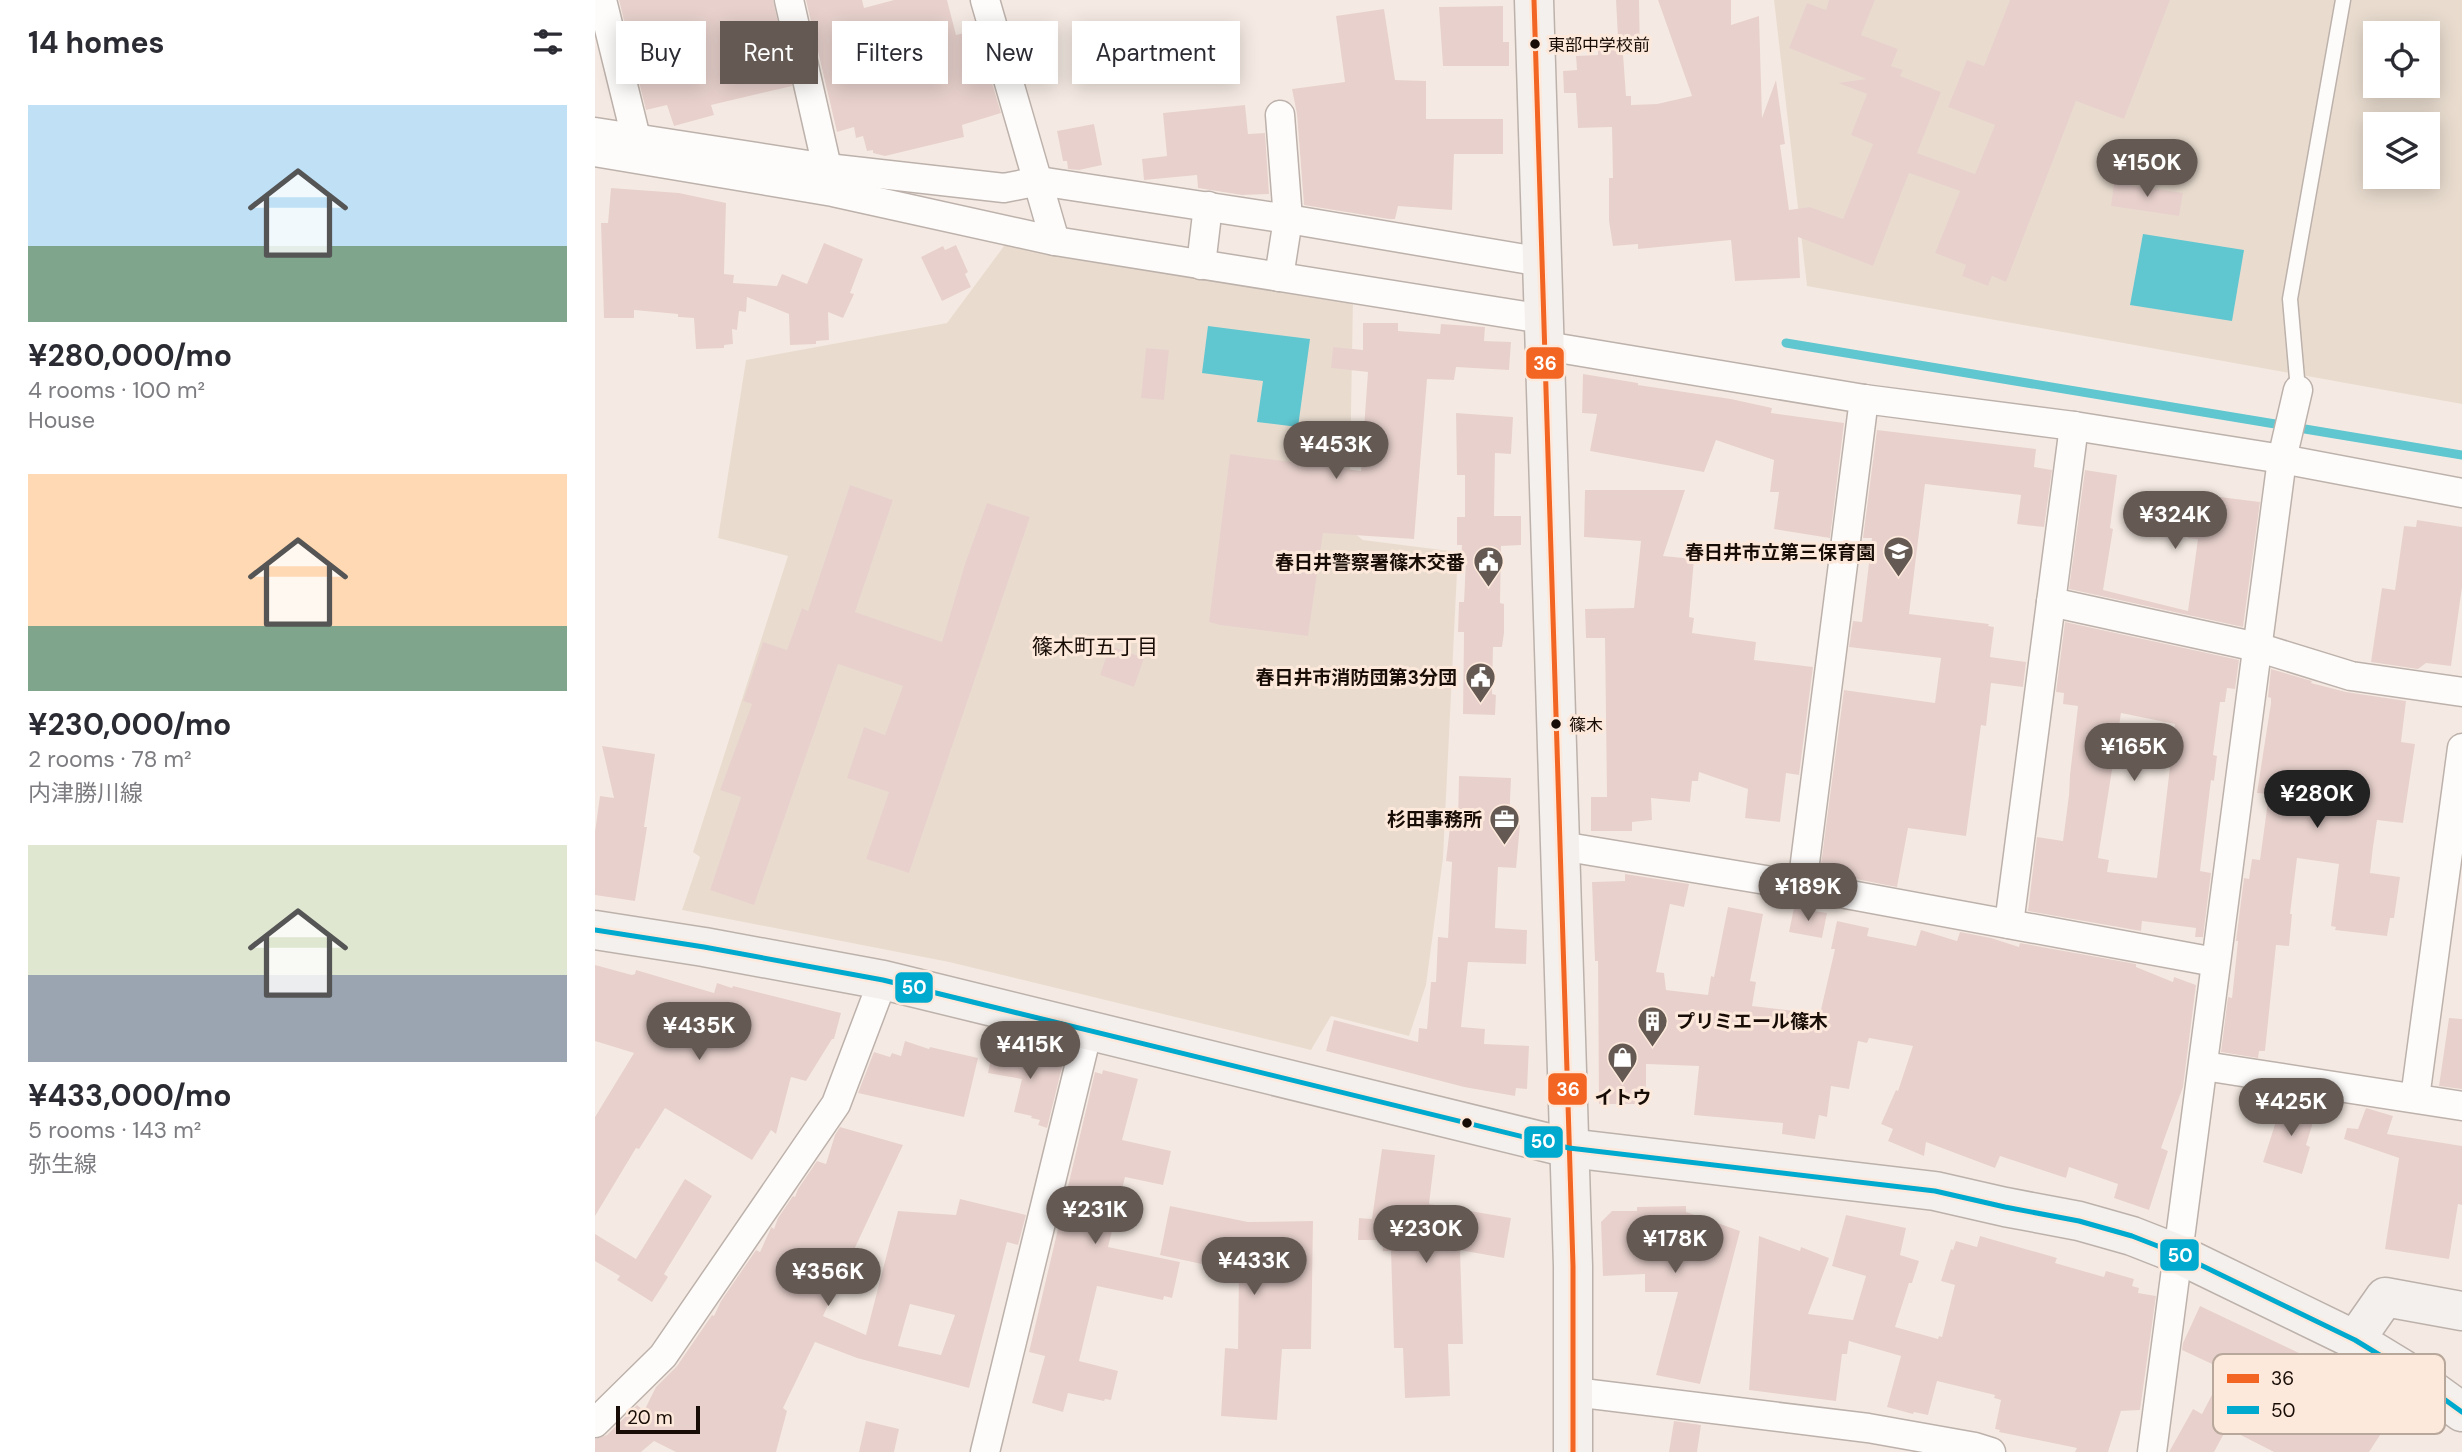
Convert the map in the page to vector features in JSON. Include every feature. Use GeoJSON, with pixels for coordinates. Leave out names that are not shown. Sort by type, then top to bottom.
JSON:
{"type":"FeatureCollection","features":[{"type":"Feature","properties":{"kind":"street"},"geometry":{"type":"LineString","coordinates":[[602,0],[639,149]]}},
{"type":"Feature","properties":{"kind":"street"},"geometry":{"type":"LineString","coordinates":[[789,0],[830,180]]}},
{"type":"Feature","properties":{"kind":"street"},"geometry":{"type":"LineString","coordinates":[[985,0],[1055,241]]}},
{"type":"Feature","properties":{"kind":"street"},"geometry":{"type":"LineString","coordinates":[[1534,0],[1573,1266],[1573,1452]]}},
{"type":"Feature","properties":{"kind":"street"},"geometry":{"type":"LineString","coordinates":[[1279,277],[1287,219],[1280,115]]}},
{"type":"Feature","properties":{"kind":"street"},"geometry":{"type":"LineString","coordinates":[[595,131],[639,149],[830,180],[1055,241],[1279,277],[1864,399],[2074,426],[2282,459],[2462,492]]}},
{"type":"Feature","properties":{"kind":"street"},"geometry":{"type":"LineString","coordinates":[[595,152],[639,149]]}},
{"type":"Feature","properties":{"kind":"street"},"geometry":{"type":"LineString","coordinates":[[830,180],[1004,188],[1039,181],[1208,206],[1542,262]]}},
{"type":"Feature","properties":{"kind":"street"},"geometry":{"type":"LineString","coordinates":[[1201,265],[1208,206]]}},
{"type":"Feature","properties":{"kind":"street"},"geometry":{"type":"LineString","coordinates":[[2152,1452],[2282,459],[2298,390]]}},
{"type":"Feature","properties":{"kind":"street"},"geometry":{"type":"LineString","coordinates":[[1801,886],[1864,399]]}},
{"type":"Feature","properties":{"kind":"street"},"geometry":{"type":"LineString","coordinates":[[2009,924],[2074,426]]}},
{"type":"Feature","properties":{"kind":"street"},"geometry":{"type":"LineString","coordinates":[[2051,602],[2257,647],[2351,676],[2462,692]]}},
{"type":"Feature","properties":{"kind":"street"},"geometry":{"type":"LineString","coordinates":[[2415,1098],[2462,748]]}},
{"type":"Feature","properties":{"kind":"street"},"geometry":{"type":"LineString","coordinates":[[1561,846],[1801,886],[2215,962]]}},
{"type":"Feature","properties":{"kind":"street"},"geometry":{"type":"LineString","coordinates":[[595,930],[883,980],[1569,1148],[1935,1191],[2080,1221],[2132,1236],[2178,1254],[2355,1340],[2378,1354]]}},
{"type":"Feature","properties":{"kind":"street"},"geometry":{"type":"LineString","coordinates":[[595,1423],[663,1356],[836,1104],[883,980]]}},
{"type":"Feature","properties":{"kind":"street"},"geometry":{"type":"LineString","coordinates":[[985,1452],[1088,1030]]}},
{"type":"Feature","properties":{"kind":"street"},"geometry":{"type":"LineString","coordinates":[[2204,1066],[2462,1106]]}},
{"type":"Feature","properties":{"kind":"street"},"geometry":{"type":"LineString","coordinates":[[2355,1340],[2385,1297],[2462,1311]]}},
{"type":"Feature","properties":{"kind":"street"},"geometry":{"type":"LineString","coordinates":[[1574,1392],[1868,1428],[1902,1444],[1975,1447],[1991,1452]]}},
{"type":"Feature","properties":{"kind":"street"},"geometry":{"type":"LineString","coordinates":[[2445,1400],[2462,1412]]}},
{"type":"Feature","properties":{"kind":"lane"},"geometry":{"type":"LineString","coordinates":[[2298,390],[2290,299],[2343,0]]}},
{"type":"Feature","properties":{"kind":"shaded area"},"geometry":{"type":"Polygon","coordinates":[[[1774,0],[2462,0],[2462,404],[1807,286],[1774,0]]]}},
{"type":"Feature","properties":{"kind":"shaded area"},"geometry":{"type":"Polygon","coordinates":[[[1007,242],[1353,300],[1349,529],[1363,540],[1458,552],[1443,858],[1426,985],[1409,1036],[1331,1016],[1311,1050],[949,962],[682,910],[700,857],[693,852],[788,556],[718,538],[746,360],[947,323],[1007,242]]]}},
{"type":"Feature","properties":{"kind":"water"},"geometry":{"type":"Polygon","coordinates":[[[2143,234],[2244,250],[2232,321],[2130,305],[2143,234]]]}},
{"type":"Feature","properties":{"kind":"water"},"geometry":{"type":"Polygon","coordinates":[[[1208,326],[1310,339],[1298,427],[1257,422],[1263,381],[1202,373],[1208,326]]]}},
{"type":"Feature","properties":{"kind":"building"},"geometry":{"type":"Polygon","coordinates":[[[619,0],[773,0],[778,21],[720,21],[720,84],[792,86],[711,105],[714,115],[674,126],[667,105],[646,110],[640,84],[706,84],[706,21],[624,21],[619,0]]]}},
{"type":"Feature","properties":{"kind":"building"},"geometry":{"type":"Polygon","coordinates":[[[806,0],[862,0],[864,8],[894,0],[947,0],[956,35],[962,34],[962,84],[992,84],[1001,113],[962,125],[964,137],[885,156],[873,153],[873,150],[867,151],[863,136],[856,138],[854,127],[837,132],[818,51],[818,21],[811,21],[806,0]]]}},
{"type":"Feature","properties":{"kind":"building"},"geometry":{"type":"Polygon","coordinates":[[[1616,0],[1639,0],[1640,53],[1623,54],[1626,96],[1631,96],[1631,105],[1657,104],[1692,96],[1658,0],[1731,0],[1731,25],[1759,16],[1762,118],[1776,80],[1785,144],[1780,145],[1789,210],[1810,207],[1843,219],[1873,144],[1851,135],[1867,94],[1838,83],[1866,79],[1789,48],[1807,3],[1826,10],[1829,0],[1875,0],[1861,35],[1898,49],[1891,66],[1903,70],[1900,76],[1941,92],[1917,153],[1975,174],[1995,125],[1948,107],[1967,60],[1984,66],[2010,0],[2170,0],[2124,119],[2076,101],[2006,282],[1992,276],[1988,286],[1962,276],[1966,265],[1935,253],[1960,191],[1909,173],[1873,266],[1798,237],[1800,278],[1735,281],[1731,240],[1638,249],[1638,244],[1613,246],[1609,221],[1609,178],[1613,178],[1612,127],[1578,128],[1576,93],[1564,93],[1563,71],[1577,70],[1576,56],[1598,55],[1598,39],[1618,38],[1616,0]]]}},
{"type":"Feature","properties":{"kind":"building"},"geometry":{"type":"Polygon","coordinates":[[[1503,6],[1503,42],[1509,42],[1509,66],[1443,66],[1439,7],[1503,6]]]}},
{"type":"Feature","properties":{"kind":"building"},"geometry":{"type":"Polygon","coordinates":[[[1384,9],[1395,80],[1426,81],[1426,119],[1503,119],[1503,154],[1454,154],[1452,210],[1398,206],[1395,219],[1389,219],[1304,205],[1297,114],[1292,89],[1345,82],[1336,16],[1384,9]]]}},
{"type":"Feature","properties":{"kind":"building"},"geometry":{"type":"Polygon","coordinates":[[[1245,105],[1248,134],[1265,133],[1269,194],[1242,195],[1198,188],[1197,175],[1144,180],[1142,159],[1167,156],[1163,113],[1245,105]]]}},
{"type":"Feature","properties":{"kind":"building"},"geometry":{"type":"Polygon","coordinates":[[[1094,124],[1102,165],[1079,170],[1068,169],[1067,161],[1063,161],[1057,131],[1094,124]]]}},
{"type":"Feature","properties":{"kind":"building"},"geometry":{"type":"Polygon","coordinates":[[[2114,183],[2183,193],[2179,216],[2111,206],[2114,183]]]}},
{"type":"Feature","properties":{"kind":"building"},"geometry":{"type":"Polygon","coordinates":[[[611,188],[679,193],[726,203],[724,274],[734,275],[733,283],[777,286],[782,274],[807,284],[824,243],[863,259],[850,293],[854,294],[843,318],[828,312],[829,340],[816,341],[816,344],[790,345],[789,314],[747,297],[746,312],[739,311],[737,330],[732,329],[733,344],[724,345],[724,348],[696,349],[694,318],[634,310],[634,318],[604,318],[601,223],[608,223],[611,188]]]}},
{"type":"Feature","properties":{"kind":"building"},"geometry":{"type":"Polygon","coordinates":[[[956,245],[968,272],[965,274],[971,287],[942,301],[921,257],[943,246],[945,250],[956,245]]]}},
{"type":"Feature","properties":{"kind":"building"},"geometry":{"type":"Polygon","coordinates":[[[1363,323],[1398,323],[1398,331],[1440,334],[1441,324],[1485,327],[1484,341],[1511,342],[1509,370],[1456,367],[1454,380],[1427,379],[1414,539],[1323,533],[1308,636],[1209,622],[1230,454],[1361,471],[1368,372],[1331,368],[1333,347],[1363,350],[1363,323]]]}},
{"type":"Feature","properties":{"kind":"building"},"geometry":{"type":"Polygon","coordinates":[[[1146,348],[1169,350],[1164,400],[1141,398],[1146,348]]]}},
{"type":"Feature","properties":{"kind":"building"},"geometry":{"type":"Polygon","coordinates":[[[1583,374],[1731,399],[1772,408],[1771,413],[1844,423],[1830,538],[1774,529],[1779,492],[1770,492],[1774,460],[1716,440],[1704,472],[1590,451],[1597,414],[1582,413],[1583,374]]]}},
{"type":"Feature","properties":{"kind":"building"},"geometry":{"type":"Polygon","coordinates":[[[1456,413],[1513,417],[1511,454],[1495,453],[1494,516],[1521,516],[1521,545],[1501,546],[1500,603],[1504,604],[1504,633],[1502,647],[1493,647],[1492,694],[1496,695],[1495,715],[1463,714],[1464,632],[1458,632],[1459,602],[1464,602],[1466,559],[1461,559],[1462,545],[1457,545],[1457,517],[1465,517],[1465,475],[1457,475],[1456,413]]]}},
{"type":"Feature","properties":{"kind":"building"},"geometry":{"type":"Polygon","coordinates":[[[1877,430],[2036,449],[2034,467],[2052,470],[2044,527],[2017,524],[2021,495],[1925,484],[1909,614],[1989,624],[1988,626],[1994,627],[1990,657],[2026,662],[2023,687],[1991,683],[1986,726],[1981,725],[1966,836],[1908,828],[1897,887],[1820,872],[1844,690],[1935,703],[1941,658],[1849,647],[1853,621],[1862,622],[1872,538],[1863,538],[1877,430]]]}},
{"type":"Feature","properties":{"kind":"building"},"geometry":{"type":"Polygon","coordinates":[[[2085,470],[2117,475],[2110,528],[2113,529],[2103,590],[2188,611],[2198,539],[2188,538],[2192,506],[2203,507],[2204,495],[2260,502],[2243,627],[2069,589],[2085,470]]]}},
{"type":"Feature","properties":{"kind":"building"},"geometry":{"type":"Polygon","coordinates":[[[850,485],[893,500],[855,612],[942,642],[965,564],[987,503],[1030,517],[909,873],[866,859],[889,792],[847,778],[864,727],[885,735],[903,686],[838,664],[754,905],[710,890],[741,797],[720,790],[752,704],[743,701],[763,642],[787,650],[802,608],[808,611],[850,485]]]}},
{"type":"Feature","properties":{"kind":"building"},"geometry":{"type":"Polygon","coordinates":[[[1585,490],[1685,490],[1663,556],[1694,559],[1689,617],[1694,618],[1692,633],[1756,642],[1754,660],[1813,667],[1799,775],[1786,773],[1780,822],[1745,818],[1748,789],[1699,772],[1698,781],[1692,781],[1690,802],[1651,798],[1652,820],[1632,822],[1632,831],[1591,831],[1591,797],[1607,797],[1605,638],[1586,638],[1585,609],[1634,608],[1641,541],[1584,537],[1585,490]]]}},
{"type":"Feature","properties":{"kind":"building"},"geometry":{"type":"Polygon","coordinates":[[[2417,520],[2462,527],[2462,587],[2451,666],[2426,663],[2418,669],[2371,662],[2382,588],[2395,590],[2404,526],[2416,527],[2417,520]]]}},
{"type":"Feature","properties":{"kind":"building"},"geometry":{"type":"Polygon","coordinates":[[[2065,622],[2239,660],[2235,689],[2227,688],[2225,702],[2220,702],[2213,755],[2217,756],[2214,781],[2211,780],[2200,871],[2211,873],[2203,937],[2195,937],[2196,928],[2142,921],[2141,931],[2028,911],[2037,837],[2063,841],[2069,795],[2078,706],[2063,704],[2064,693],[2056,692],[2065,622]],[[2121,713],[2098,858],[2109,860],[2107,872],[2157,878],[2175,724],[2121,713]]]}},
{"type":"Feature","properties":{"kind":"building"},"geometry":{"type":"Polygon","coordinates":[[[1110,646],[1144,658],[1134,687],[1100,675],[1110,646]]]}},
{"type":"Feature","properties":{"kind":"building"},"geometry":{"type":"Polygon","coordinates":[[[2271,669],[2346,692],[2406,701],[2401,742],[2415,744],[2403,823],[2377,820],[2373,847],[2370,873],[2400,877],[2394,918],[2390,918],[2387,936],[2335,930],[2336,927],[2331,926],[2339,864],[2297,858],[2289,946],[2276,945],[2265,1051],[2259,1051],[2258,1058],[2221,1052],[2228,997],[2232,998],[2244,878],[2249,879],[2252,859],[2260,860],[2269,794],[2257,793],[2271,703],[2271,698],[2268,697],[2271,669]]]}},
{"type":"Feature","properties":{"kind":"building"},"geometry":{"type":"Polygon","coordinates":[[[602,746],[655,754],[635,901],[595,895],[595,832],[600,796],[614,798],[602,746]]]}},
{"type":"Feature","properties":{"kind":"building"},"geometry":{"type":"Polygon","coordinates":[[[1459,776],[1511,778],[1509,824],[1520,825],[1516,868],[1498,867],[1495,928],[1527,930],[1526,964],[1468,962],[1461,1027],[1485,1029],[1484,1044],[1529,1046],[1527,1089],[1516,1088],[1515,1096],[1464,1087],[1326,1051],[1334,1020],[1418,1042],[1419,1028],[1427,1029],[1431,982],[1436,982],[1438,937],[1448,938],[1452,862],[1446,861],[1451,818],[1458,819],[1459,776]]]}},
{"type":"Feature","properties":{"kind":"building"},"geometry":{"type":"Polygon","coordinates":[[[1625,874],[1689,884],[1684,907],[1670,904],[1656,972],[1664,973],[1666,990],[1708,995],[1728,907],[1763,914],[1750,981],[1756,982],[1752,1006],[1820,1014],[1835,949],[1831,949],[1837,921],[1869,928],[1867,936],[1916,946],[1921,930],[1957,941],[1960,932],[2019,947],[2020,943],[2136,964],[2136,967],[2173,982],[2174,977],[2196,985],[2183,1087],[2161,1148],[2168,1151],[2149,1210],[2114,1198],[2118,1184],[2069,1167],[2066,1178],[2000,1156],[1995,1168],[1926,1142],[1924,1156],[1888,1141],[1893,1129],[1881,1124],[1896,1090],[1898,1091],[1913,1046],[1869,1038],[1867,1043],[1858,1041],[1849,1089],[1831,1086],[1827,1117],[1819,1115],[1815,1139],[1782,1134],[1783,1123],[1694,1115],[1699,1066],[1646,1064],[1646,1104],[1599,1104],[1598,961],[1595,961],[1592,882],[1625,881],[1625,874]]]}},
{"type":"Feature","properties":{"kind":"building"},"geometry":{"type":"Polygon","coordinates":[[[1794,908],[1827,913],[1822,938],[1789,932],[1794,908]]]}},
{"type":"Feature","properties":{"kind":"building"},"geometry":{"type":"Polygon","coordinates":[[[595,965],[632,975],[636,970],[714,993],[717,983],[732,988],[733,986],[841,1013],[834,1039],[806,1081],[791,1077],[776,1134],[771,1130],[752,1160],[665,1108],[639,1149],[636,1148],[595,1216],[595,1117],[634,1053],[595,1041],[595,965]]]}},
{"type":"Feature","properties":{"kind":"building"},"geometry":{"type":"Polygon","coordinates":[[[2449,1018],[2462,1019],[2462,1089],[2439,1086],[2449,1018]]]}},
{"type":"Feature","properties":{"kind":"building"},"geometry":{"type":"Polygon","coordinates":[[[905,1041],[929,1049],[930,1047],[978,1058],[964,1117],[858,1093],[874,1052],[890,1057],[892,1053],[901,1056],[905,1041]]]}},
{"type":"Feature","properties":{"kind":"building"},"geometry":{"type":"Polygon","coordinates":[[[1007,1045],[1063,1063],[1047,1128],[1038,1125],[1040,1120],[1031,1118],[1032,1116],[1014,1112],[1022,1079],[988,1073],[993,1050],[1005,1052],[1007,1045]]]}},
{"type":"Feature","properties":{"kind":"building"},"geometry":{"type":"Polygon","coordinates":[[[1103,1070],[1138,1079],[1122,1140],[1171,1151],[1163,1185],[1125,1177],[1108,1247],[1180,1262],[1172,1298],[1164,1296],[1163,1300],[1097,1286],[1079,1361],[1118,1371],[1111,1400],[1104,1401],[1068,1393],[1063,1412],[1032,1403],[1045,1356],[1029,1352],[1095,1072],[1102,1074],[1103,1070]]]}},
{"type":"Feature","properties":{"kind":"building"},"geometry":{"type":"Polygon","coordinates":[[[2288,1099],[2315,1107],[2306,1145],[2310,1147],[2302,1174],[2263,1162],[2279,1112],[2283,1114],[2288,1099]]]}},
{"type":"Feature","properties":{"kind":"building"},"geometry":{"type":"Polygon","coordinates":[[[2366,1108],[2393,1116],[2387,1134],[2462,1146],[2462,1205],[2458,1204],[2449,1259],[2385,1249],[2399,1158],[2344,1139],[2347,1128],[2358,1129],[2366,1108]]]}},
{"type":"Feature","properties":{"kind":"building"},"geometry":{"type":"Polygon","coordinates":[[[840,1127],[903,1145],[823,1316],[866,1335],[898,1211],[956,1215],[960,1199],[1026,1215],[1018,1245],[1007,1242],[969,1388],[857,1358],[815,1342],[783,1408],[787,1411],[776,1452],[676,1452],[654,1441],[641,1452],[595,1452],[595,1439],[607,1435],[637,1405],[644,1411],[656,1387],[677,1366],[712,1315],[714,1316],[721,1301],[756,1250],[760,1252],[771,1227],[774,1229],[778,1218],[793,1196],[795,1197],[817,1161],[826,1164],[840,1127]],[[910,1304],[898,1346],[941,1355],[955,1315],[910,1304]]]}},
{"type":"Feature","properties":{"kind":"building"},"geometry":{"type":"Polygon","coordinates":[[[1382,1149],[1435,1155],[1429,1204],[1511,1218],[1504,1258],[1460,1250],[1463,1344],[1448,1344],[1450,1396],[1405,1398],[1403,1348],[1394,1348],[1391,1251],[1383,1251],[1382,1240],[1358,1240],[1359,1218],[1372,1219],[1382,1149]]]}},
{"type":"Feature","properties":{"kind":"building"},"geometry":{"type":"Polygon","coordinates":[[[685,1179],[712,1196],[664,1274],[668,1277],[652,1302],[617,1280],[620,1276],[595,1261],[595,1234],[636,1259],[685,1179]]]}},
{"type":"Feature","properties":{"kind":"building"},"geometry":{"type":"Polygon","coordinates":[[[1170,1206],[1248,1222],[1313,1221],[1311,1349],[1282,1349],[1277,1420],[1221,1416],[1225,1348],[1238,1349],[1239,1272],[1160,1255],[1170,1206]]]}},
{"type":"Feature","properties":{"kind":"building"},"geometry":{"type":"Polygon","coordinates":[[[1686,1206],[1686,1212],[1740,1231],[1700,1384],[1656,1375],[1678,1292],[1645,1292],[1645,1274],[1603,1276],[1601,1222],[1612,1211],[1637,1211],[1637,1207],[1686,1206]]]}},
{"type":"Feature","properties":{"kind":"building"},"geometry":{"type":"Polygon","coordinates":[[[1846,1215],[1906,1228],[1900,1255],[1919,1261],[1895,1327],[1938,1339],[1939,1336],[1942,1337],[1955,1285],[1941,1281],[1951,1249],[1953,1250],[1956,1241],[1977,1247],[1980,1236],[2057,1258],[2055,1263],[2104,1277],[2106,1271],[2134,1279],[2132,1286],[2139,1288],[2138,1293],[2156,1296],[2140,1410],[2121,1411],[2108,1452],[2075,1452],[2077,1448],[1999,1432],[2000,1430],[1995,1429],[2001,1400],[1994,1398],[1995,1395],[1937,1381],[1928,1415],[1887,1407],[1901,1356],[1849,1341],[1847,1354],[1842,1354],[1836,1401],[1749,1390],[1759,1236],[1829,1258],[1808,1314],[1853,1320],[1866,1276],[1832,1266],[1846,1215]]]}},
{"type":"Feature","properties":{"kind":"building"},"geometry":{"type":"Polygon","coordinates":[[[2200,1306],[2299,1353],[2213,1354],[2213,1364],[2182,1350],[2200,1306]]]}},
{"type":"Feature","properties":{"kind":"building"},"geometry":{"type":"Polygon","coordinates":[[[2213,1393],[2213,1434],[2224,1434],[2214,1452],[2169,1452],[2193,1409],[2202,1414],[2213,1393]]]}},
{"type":"Feature","properties":{"kind":"building"},"geometry":{"type":"Polygon","coordinates":[[[866,1421],[899,1429],[894,1452],[859,1452],[866,1421]]]}},
{"type":"Feature","properties":{"kind":"building"},"geometry":{"type":"Polygon","coordinates":[[[1674,1421],[1701,1425],[1697,1452],[1669,1452],[1674,1421]]]}},
{"type":"Feature","properties":{"kind":"building"},"geometry":{"type":"Polygon","coordinates":[[[2239,1434],[2381,1434],[2369,1452],[2274,1452],[2239,1434]]]}},
{"type":"Feature","properties":{"kind":"waterway"},"geometry":{"type":"LineString","coordinates":[[1786,343],[2462,455]]}},
{"type":"Feature","properties":{"kind":"transit line","name":"36"},"geometry":{"type":"LineString","coordinates":[[1534,0],[1573,1266],[1573,1452]]}},
{"type":"Feature","properties":{"kind":"transit line","name":"50"},"geometry":{"type":"LineString","coordinates":[[595,930],[883,980],[1569,1148],[1935,1191],[2079,1221],[2132,1236],[2178,1254],[2355,1340],[2378,1354]]}},
{"type":"Feature","properties":{"kind":"transit line","name":"50"},"geometry":{"type":"LineString","coordinates":[[2445,1400],[2462,1412]]}},
{"type":"Feature","properties":{"kind":"place","name":"東部中学校前"},"geometry":{"type":"Point","coordinates":[1535,44]}},
{"type":"Feature","properties":{"kind":"place","name":"春日井市立第三保育園"},"geometry":{"type":"Point","coordinates":[1898,579]}},
{"type":"Feature","properties":{"kind":"place","name":"春日井警察署篠木交番"},"geometry":{"type":"Point","coordinates":[1488,589]}},
{"type":"Feature","properties":{"kind":"place","name":"春日井市消防団第3分団"},"geometry":{"type":"Point","coordinates":[1480,704]}},
{"type":"Feature","properties":{"kind":"place","name":"篠木"},"geometry":{"type":"Point","coordinates":[1556,724]}},
{"type":"Feature","properties":{"kind":"place","name":"杉田事務所"},"geometry":{"type":"Point","coordinates":[1505,846]}},
{"type":"Feature","properties":{"kind":"place","name":"プリミエール篠木"},"geometry":{"type":"Point","coordinates":[1653,1048]}},
{"type":"Feature","properties":{"kind":"place","name":"イトウ"},"geometry":{"type":"Point","coordinates":[1623,1085]}},
{"type":"Feature","properties":{"kind":"district","name":"篠木町五丁目"},"geometry":{"type":"Point","coordinates":[1095,647]}}]}
